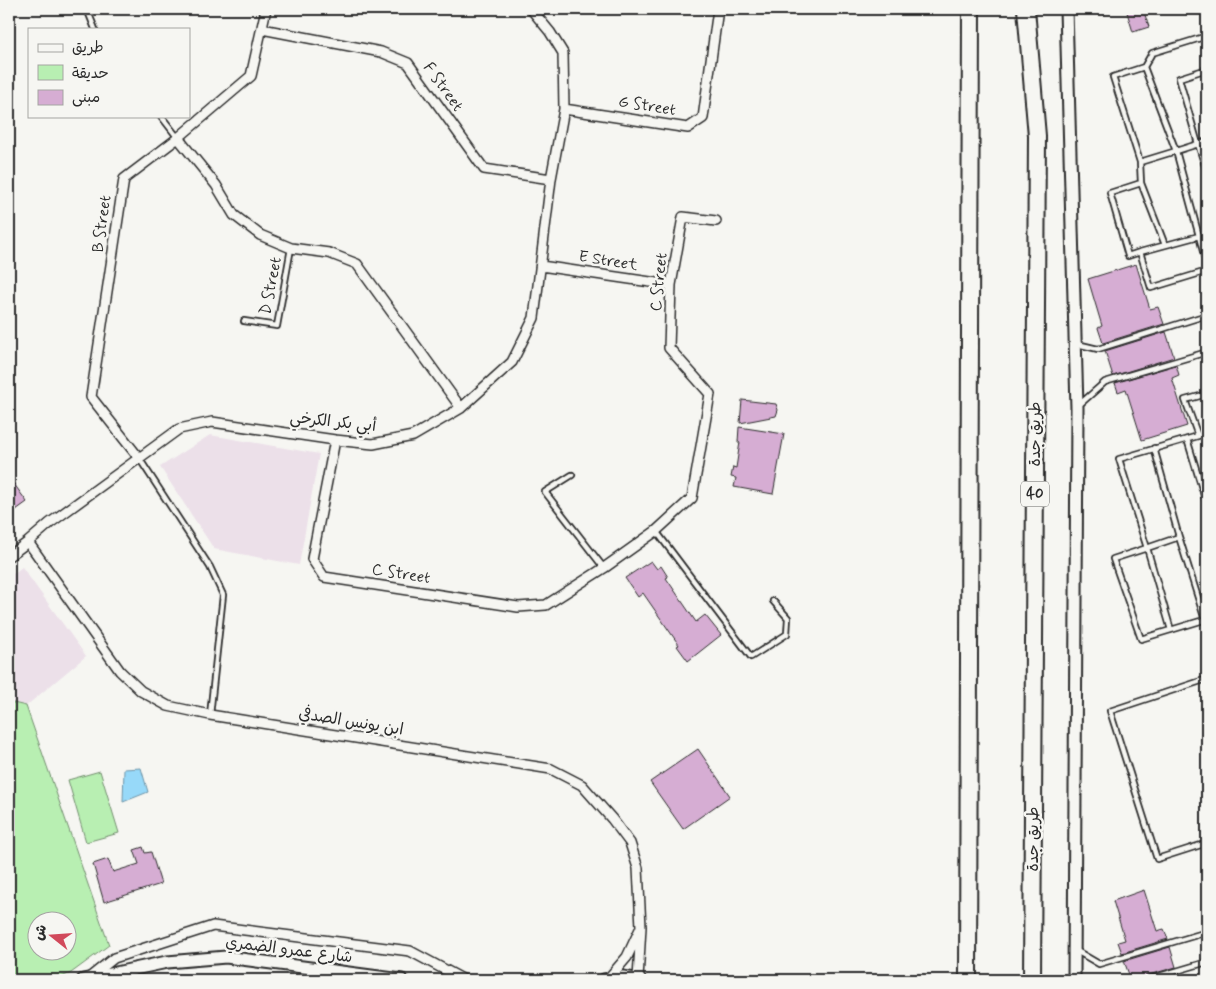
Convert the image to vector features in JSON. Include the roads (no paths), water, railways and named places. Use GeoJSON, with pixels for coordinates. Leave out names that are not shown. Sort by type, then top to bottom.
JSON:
{"type":"FeatureCollection","features":[{"type":"Feature","properties":{"kind":"highway"},"geometry":{"type":"LineString","coordinates":[[968,980],[971,9]]}},
{"type":"Feature","properties":{"kind":"highway","name":"طريق جدة"},"geometry":{"type":"LineString","coordinates":[[1026,9],[1037,136],[1032,980]]}},
{"type":"Feature","properties":{"kind":"street","name":"B Street"},"geometry":{"type":"LineString","coordinates":[[139,458],[92,397],[124,179],[178,138],[251,76],[266,9]]}},
{"type":"Feature","properties":{"kind":"street","name":"G Street"},"geometry":{"type":"LineString","coordinates":[[564,109],[688,128],[703,118],[718,9]]}},
{"type":"Feature","properties":{"kind":"street"},"geometry":{"type":"LineString","coordinates":[[1066,9],[1077,408],[1074,980]]}},
{"type":"Feature","properties":{"kind":"street","name":"أبي بكر الكرخي"},"geometry":{"type":"LineString","coordinates":[[9,556],[50,523],[179,429],[212,422],[373,444],[413,436],[461,408],[512,362],[534,318],[551,179],[564,109],[563,53],[535,10]]}},
{"type":"Feature","properties":{"kind":"street","name":"F Street"},"geometry":{"type":"LineString","coordinates":[[262,29],[381,52],[408,63],[484,169],[551,179]]}},
{"type":"Feature","properties":{"kind":"street"},"geometry":{"type":"LineString","coordinates":[[178,138],[216,185],[234,215],[260,235],[291,248],[329,253],[357,264],[461,408]]}},
{"type":"Feature","properties":{"kind":"street","name":"C Street"},"geometry":{"type":"LineString","coordinates":[[335,440],[312,559],[324,577],[518,607],[546,605],[656,532],[692,498],[710,394],[668,348],[671,285],[683,217],[716,221]]}},
{"type":"Feature","properties":{"kind":"street","name":"E Street"},"geometry":{"type":"LineString","coordinates":[[541,266],[671,285]]}},
{"type":"Feature","properties":{"kind":"street","name":"ابن يونس الصدفي"},"geometry":{"type":"LineString","coordinates":[[28,542],[120,671],[141,691],[168,706],[210,715],[550,769],[582,785],[630,843],[638,868],[641,927],[639,980]]}},
{"type":"Feature","properties":{"kind":"street"},"geometry":{"type":"LineString","coordinates":[[86,979],[114,958],[213,926],[410,951],[464,980]]}},
{"type":"Feature","properties":{"kind":"street"},"geometry":{"type":"LineString","coordinates":[[606,980],[627,957],[641,927]]}},
{"type":"Feature","properties":{"kind":"street","name":"شارع عمرو الضمري"},"geometry":{"type":"LineString","coordinates":[[86,979],[167,962],[226,957],[402,980]]}},
{"type":"Feature","properties":{"kind":"street"},"geometry":{"type":"LineString","coordinates":[[606,980],[623,977],[639,980]]}},
{"type":"Feature","properties":{"kind":"lane"},"geometry":{"type":"LineString","coordinates":[[88,9],[95,28]]}},
{"type":"Feature","properties":{"kind":"lane"},"geometry":{"type":"LineString","coordinates":[[1165,245],[1142,183],[1140,162],[1113,78],[1144,67],[1152,53],[1207,36]]}},
{"type":"Feature","properties":{"kind":"lane"},"geometry":{"type":"LineString","coordinates":[[1140,252],[1151,288],[1207,269],[1176,151],[1144,67]]}},
{"type":"Feature","properties":{"kind":"lane"},"geometry":{"type":"LineString","coordinates":[[1207,69],[1179,78],[1207,172]]}},
{"type":"Feature","properties":{"kind":"lane"},"geometry":{"type":"LineString","coordinates":[[163,118],[178,138]]}},
{"type":"Feature","properties":{"kind":"lane"},"geometry":{"type":"LineString","coordinates":[[1140,162],[1207,141]]}},
{"type":"Feature","properties":{"kind":"lane"},"geometry":{"type":"LineString","coordinates":[[1142,183],[1110,194],[1128,256],[1207,234]]}},
{"type":"Feature","properties":{"kind":"lane","name":"D Street"},"geometry":{"type":"LineString","coordinates":[[244,321],[277,326],[291,248]]}},
{"type":"Feature","properties":{"kind":"lane"},"geometry":{"type":"LineString","coordinates":[[1074,344],[1098,349],[1207,315]]}},
{"type":"Feature","properties":{"kind":"lane"},"geometry":{"type":"LineString","coordinates":[[1077,408],[1105,382],[1207,352]]}},
{"type":"Feature","properties":{"kind":"lane"},"geometry":{"type":"LineString","coordinates":[[1198,436],[1185,400],[1207,394]]}},
{"type":"Feature","properties":{"kind":"lane"},"geometry":{"type":"LineString","coordinates":[[1171,630],[1119,459],[1207,433]]}},
{"type":"Feature","properties":{"kind":"lane"},"geometry":{"type":"LineString","coordinates":[[1187,439],[1207,505]]}},
{"type":"Feature","properties":{"kind":"lane"},"geometry":{"type":"LineString","coordinates":[[1154,448],[1179,537],[1206,620],[1140,640],[1113,559],[1179,537]]}},
{"type":"Feature","properties":{"kind":"lane"},"geometry":{"type":"LineString","coordinates":[[139,458],[210,566],[223,595],[210,715]]}},
{"type":"Feature","properties":{"kind":"lane"},"geometry":{"type":"LineString","coordinates":[[572,475],[545,492],[604,568]]}},
{"type":"Feature","properties":{"kind":"lane"},"geometry":{"type":"LineString","coordinates":[[656,532],[751,657],[787,634],[788,618],[773,601]]}},
{"type":"Feature","properties":{"kind":"lane"},"geometry":{"type":"LineString","coordinates":[[1207,680],[1110,711],[1157,859],[1207,843]]}},
{"type":"Feature","properties":{"kind":"lane"},"geometry":{"type":"LineString","coordinates":[[1074,949],[1099,964],[1207,932]]}},
{"type":"Feature","properties":{"kind":"lane"},"geometry":{"type":"LineString","coordinates":[[1146,980],[1207,962]]}},
{"type":"Feature","properties":{"kind":"water"},"geometry":{"type":"Polygon","coordinates":[[[141,768],[148,792],[123,802],[124,769],[141,768]]]}}]}
